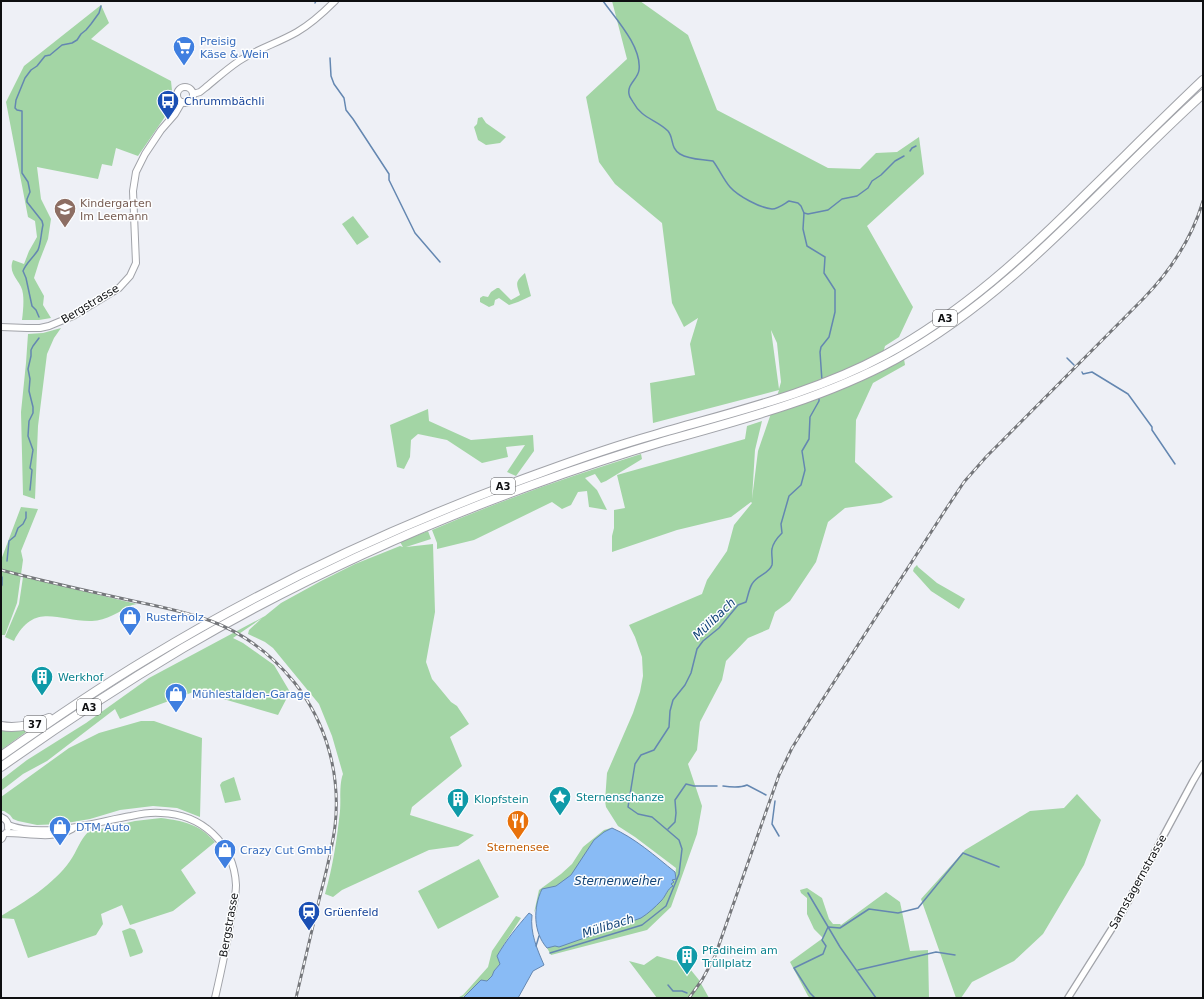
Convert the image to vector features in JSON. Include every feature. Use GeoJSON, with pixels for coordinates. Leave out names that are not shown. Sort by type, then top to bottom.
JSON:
{"type":"FeatureCollection","features":[{"type":"Feature","properties":{"kind":"highway","name":"A3"},"geometry":{"type":"LineString","coordinates":[[1,756],[66,711],[149,658],[233,610],[314,568],[405,526],[475,497],[568,462],[654,435],[823,392],[872,366],[930,328],[976,294],[1037,241],[1203,80]]}},
{"type":"Feature","properties":{"kind":"highway","name":"A3"},"geometry":{"type":"LineString","coordinates":[[872,366],[894,360],[957,320],[986,297],[1041,249],[1203,94]]}},
{"type":"Feature","properties":{"kind":"highway","name":"A3"},"geometry":{"type":"LineString","coordinates":[[1,766],[104,697],[190,644],[285,593],[383,546],[475,506],[548,479],[774,405]]}},
{"type":"Feature","properties":{"kind":"highway","name":"37"},"geometry":{"type":"LineString","coordinates":[[1,726],[15,728],[27,726],[66,711]]}},
{"type":"Feature","properties":{"kind":"highway"},"geometry":{"type":"LineString","coordinates":[[1,770],[23,751]]}},
{"type":"Feature","properties":{"kind":"main road"},"geometry":{"type":"LineString","coordinates":[[193,94],[200,92],[238,61],[279,42],[303,28],[335,1]]}},
{"type":"Feature","properties":{"kind":"main road","name":"Bergstrasse"},"geometry":{"type":"LineString","coordinates":[[188,88],[193,94],[192,98],[189,102],[182,102],[178,96],[178,93],[180,89],[188,88]]}},
{"type":"Feature","properties":{"kind":"main road","name":"Bergstrasse"},"geometry":{"type":"LineString","coordinates":[[1,327],[34,328],[49,326],[82,311],[119,288],[125,282],[134,270],[137,256],[133,191],[136,172],[145,154],[161,130],[175,114],[182,102]]}},
{"type":"Feature","properties":{"kind":"main road","name":"Bergstrasse"},"geometry":{"type":"LineString","coordinates":[[76,828],[33,830],[15,828],[8,825],[3,835],[63,833],[76,828],[130,816],[161,813],[180,816],[194,821],[206,828],[219,840],[231,861],[236,887],[230,929],[215,998]]}},
{"type":"Feature","properties":{"kind":"main road"},"geometry":{"type":"LineString","coordinates":[[1,818],[6,820],[8,825]]}},
{"type":"Feature","properties":{"kind":"street","name":"Samstagernstrasse"},"geometry":{"type":"LineString","coordinates":[[1068,998],[1123,911],[1203,764]]}},
{"type":"Feature","properties":{"kind":"green space"},"geometry":{"type":"Polygon","coordinates":[[[612,1],[640,1],[688,35],[717,110],[828,168],[860,169],[876,153],[897,152],[919,137],[924,174],[867,226],[913,307],[899,337],[885,346],[878,372],[904,359],[905,365],[873,383],[856,420],[855,462],[893,497],[881,503],[845,508],[828,522],[816,562],[790,601],[775,612],[769,629],[748,638],[726,661],[722,680],[700,722],[697,750],[688,764],[702,806],[697,834],[671,907],[647,930],[551,955],[547,948],[633,921],[663,899],[669,888],[671,880],[675,877],[676,868],[618,826],[606,807],[607,773],[633,713],[640,692],[643,676],[642,657],[629,625],[702,594],[707,580],[727,551],[734,525],[752,503],[751,502],[731,517],[677,530],[612,552],[614,510],[625,508],[617,475],[745,439],[747,426],[762,421],[755,450],[752,499],[758,451],[779,390],[653,423],[650,383],[695,375],[690,344],[698,318],[684,327],[672,303],[662,223],[615,184],[599,162],[586,97],[627,59],[612,1]],[[771,330],[779,389],[781,382],[777,343],[771,330]]]}},
{"type":"Feature","properties":{"kind":"green space"},"geometry":{"type":"Polygon","coordinates":[[[101,5],[109,23],[91,39],[171,81],[173,100],[171,108],[138,156],[116,148],[112,166],[102,164],[98,179],[37,167],[41,199],[51,219],[48,239],[34,278],[44,296],[43,305],[51,318],[22,320],[23,294],[20,285],[13,274],[12,265],[13,260],[24,264],[37,237],[35,221],[28,217],[6,102],[24,66],[101,5]]]}},
{"type":"Feature","properties":{"kind":"green space"},"geometry":{"type":"Polygon","coordinates":[[[482,117],[486,123],[506,137],[500,143],[486,145],[478,140],[474,127],[477,124],[478,118],[482,117]]]}},
{"type":"Feature","properties":{"kind":"green space"},"geometry":{"type":"Polygon","coordinates":[[[353,216],[369,237],[357,245],[342,224],[353,216]]]}},
{"type":"Feature","properties":{"kind":"green space"},"geometry":{"type":"Polygon","coordinates":[[[525,273],[531,296],[509,305],[499,298],[495,300],[494,305],[489,307],[480,302],[480,298],[483,296],[488,297],[491,292],[497,288],[499,288],[511,300],[520,295],[517,283],[525,273]]]}},
{"type":"Feature","properties":{"kind":"green space"},"geometry":{"type":"Polygon","coordinates":[[[61,328],[54,338],[47,354],[38,426],[35,499],[23,495],[21,412],[28,334],[43,333],[61,328]]]}},
{"type":"Feature","properties":{"kind":"green space"},"geometry":{"type":"Polygon","coordinates":[[[428,409],[429,421],[471,440],[533,435],[534,451],[516,476],[507,472],[525,445],[506,447],[508,457],[482,463],[447,440],[418,434],[411,440],[410,457],[404,469],[397,467],[390,425],[428,409]]]}},
{"type":"Feature","properties":{"kind":"green space"},"geometry":{"type":"Polygon","coordinates":[[[641,454],[642,459],[606,481],[601,483],[595,474],[585,478],[597,490],[607,510],[589,507],[587,491],[578,492],[571,505],[562,509],[552,502],[474,540],[437,549],[437,543],[432,530],[535,489],[641,454]]]}},
{"type":"Feature","properties":{"kind":"green space"},"geometry":{"type":"Polygon","coordinates":[[[21,507],[38,509],[21,551],[23,560],[17,603],[5,635],[1,635],[1,560],[21,507]]]}},
{"type":"Feature","properties":{"kind":"green space"},"geometry":{"type":"Polygon","coordinates":[[[428,531],[431,539],[406,547],[433,544],[435,612],[426,662],[432,679],[451,702],[457,706],[469,724],[450,737],[462,766],[412,807],[410,815],[474,835],[458,846],[429,850],[342,890],[333,897],[325,894],[336,842],[343,774],[332,736],[319,704],[273,648],[265,642],[248,634],[249,630],[262,618],[233,638],[243,643],[274,665],[290,692],[278,715],[196,691],[120,719],[115,709],[47,761],[23,774],[1,791],[1,780],[27,760],[86,723],[149,678],[265,616],[281,603],[321,581],[355,564],[400,546],[403,547],[400,542],[428,531]]]}},
{"type":"Feature","properties":{"kind":"green space"},"geometry":{"type":"Polygon","coordinates":[[[917,565],[937,583],[965,599],[959,609],[931,591],[913,571],[917,565]]]}},
{"type":"Feature","properties":{"kind":"green space"},"geometry":{"type":"Polygon","coordinates":[[[23,577],[137,604],[132,605],[108,618],[97,621],[80,621],[48,616],[39,617],[30,621],[22,629],[14,641],[5,637],[19,604],[23,577]]]}},
{"type":"Feature","properties":{"kind":"green space"},"geometry":{"type":"Polygon","coordinates":[[[141,721],[154,721],[202,738],[200,817],[177,808],[153,806],[120,810],[90,819],[61,824],[37,825],[18,821],[13,819],[4,811],[1,811],[1,797],[69,748],[99,733],[141,721]]]}},
{"type":"Feature","properties":{"kind":"green space"},"geometry":{"type":"Polygon","coordinates":[[[1,728],[29,729],[29,730],[1,750],[1,728]]]}},
{"type":"Feature","properties":{"kind":"green space"},"geometry":{"type":"Polygon","coordinates":[[[234,777],[241,800],[225,803],[220,785],[222,782],[234,777]]]}},
{"type":"Feature","properties":{"kind":"green space"},"geometry":{"type":"Polygon","coordinates":[[[1077,794],[1101,820],[1084,865],[1043,934],[1014,961],[972,982],[961,998],[956,998],[921,899],[965,850],[1030,811],[1064,808],[1077,794]]]}},
{"type":"Feature","properties":{"kind":"green space"},"geometry":{"type":"Polygon","coordinates":[[[161,818],[191,824],[203,831],[215,842],[181,870],[196,893],[173,911],[130,925],[122,905],[101,914],[103,924],[96,935],[28,958],[14,919],[1,918],[1,916],[56,878],[70,861],[88,832],[135,821],[161,818]]]}},
{"type":"Feature","properties":{"kind":"green space"},"geometry":{"type":"Polygon","coordinates":[[[611,828],[598,840],[574,872],[561,884],[542,893],[534,913],[539,890],[572,864],[583,847],[604,830],[611,828]]]}},
{"type":"Feature","properties":{"kind":"green space"},"geometry":{"type":"Polygon","coordinates":[[[479,859],[499,897],[438,929],[418,891],[479,859]]]}},
{"type":"Feature","properties":{"kind":"green space"},"geometry":{"type":"Polygon","coordinates":[[[807,888],[822,898],[829,919],[833,924],[841,925],[886,892],[900,902],[910,951],[928,950],[929,998],[810,998],[790,962],[823,938],[814,929],[807,914],[807,898],[801,893],[800,890],[807,888]]]}},
{"type":"Feature","properties":{"kind":"green space"},"geometry":{"type":"Polygon","coordinates":[[[516,916],[521,918],[497,956],[500,964],[492,976],[487,981],[481,980],[462,998],[457,998],[463,995],[488,967],[492,951],[516,916]]]}},
{"type":"Feature","properties":{"kind":"green space"},"geometry":{"type":"Polygon","coordinates":[[[130,928],[135,930],[143,951],[142,953],[130,957],[122,931],[130,928]]]}},
{"type":"Feature","properties":{"kind":"green space"},"geometry":{"type":"Polygon","coordinates":[[[657,956],[686,964],[699,980],[709,998],[657,998],[629,961],[644,965],[657,956]]]}},
{"type":"Feature","properties":{"kind":"water","name":"Sternenweiher"},"geometry":{"type":"Polygon","coordinates":[[[612,828],[637,842],[675,872],[676,879],[672,880],[674,882],[671,884],[673,886],[669,889],[661,901],[641,918],[559,947],[555,946],[547,948],[539,935],[536,920],[537,904],[542,889],[556,886],[571,875],[594,840],[612,828]]]}},
{"type":"Feature","properties":{"kind":"water"},"geometry":{"type":"Polygon","coordinates":[[[529,913],[532,915],[533,935],[544,965],[533,971],[518,998],[463,998],[481,980],[487,981],[492,976],[500,964],[497,956],[504,944],[529,913]]]}},
{"type":"Feature","properties":{"kind":"waterway","name":"Mülibach"},"geometry":{"type":"LineString","coordinates":[[603,1],[627,34],[639,61],[639,70],[637,76],[631,84],[629,95],[641,112],[668,131],[673,146],[677,152],[688,157],[713,161],[730,187],[738,194],[756,204],[774,209],[789,201],[798,203],[801,206],[804,213],[803,229],[807,246],[825,257],[824,273],[835,290],[835,312],[829,337],[821,347],[820,352],[822,381]]}},
{"type":"Feature","properties":{"kind":"waterway"},"geometry":{"type":"LineString","coordinates":[[39,317],[36,310],[32,306],[23,271],[38,250],[43,225],[42,221],[27,202],[30,192],[28,182],[22,173],[22,111],[15,108],[16,100],[25,78],[31,70],[37,66],[45,56],[50,55],[62,45],[72,43],[77,40],[99,13],[101,6]]}},
{"type":"Feature","properties":{"kind":"waterway"},"geometry":{"type":"LineString","coordinates":[[330,58],[331,76],[334,84],[344,98],[346,110],[389,174],[389,180],[415,233],[440,262]]}},
{"type":"Feature","properties":{"kind":"waterway"},"geometry":{"type":"LineString","coordinates":[[910,151],[916,146]]}},
{"type":"Feature","properties":{"kind":"waterway"},"geometry":{"type":"LineString","coordinates":[[804,213],[808,214],[828,210],[842,199],[857,196],[868,188],[872,181],[881,175],[895,161],[904,156]]}},
{"type":"Feature","properties":{"kind":"waterway"},"geometry":{"type":"LineString","coordinates":[[30,490],[32,470],[30,468],[33,450],[28,436],[29,421],[33,413],[33,407],[29,391],[30,379],[28,369],[31,350],[39,338]]}},
{"type":"Feature","properties":{"kind":"waterway"},"geometry":{"type":"LineString","coordinates":[[1067,358],[1074,365]]}},
{"type":"Feature","properties":{"kind":"waterway"},"geometry":{"type":"LineString","coordinates":[[1082,372],[1083,374],[1092,372],[1128,394],[1152,427],[1152,430],[1175,464]]}},
{"type":"Feature","properties":{"kind":"waterway","name":"Mülibach"},"geometry":{"type":"LineString","coordinates":[[550,953],[642,925],[666,906],[679,874],[682,849],[679,840],[652,817],[638,814],[628,807],[635,764],[641,755],[654,750],[669,727],[670,711],[673,700],[685,685],[691,673],[697,649],[703,641],[719,628],[738,605],[746,602],[750,588],[754,581],[772,565],[772,551],[776,540],[782,533],[781,524],[789,496],[801,485],[805,470],[802,451],[809,439],[810,417],[819,401],[819,397]]}},
{"type":"Feature","properties":{"kind":"waterway"},"geometry":{"type":"LineString","coordinates":[[7,561],[9,541],[15,536],[18,528],[23,524],[26,518],[26,512]]}},
{"type":"Feature","properties":{"kind":"waterway"},"geometry":{"type":"LineString","coordinates":[[1,587],[2,577]]}},
{"type":"Feature","properties":{"kind":"waterway"},"geometry":{"type":"LineString","coordinates":[[668,829],[675,822],[675,800],[686,784],[694,786],[717,786]]}},
{"type":"Feature","properties":{"kind":"waterway"},"geometry":{"type":"LineString","coordinates":[[723,786],[738,787],[747,785],[766,795]]}},
{"type":"Feature","properties":{"kind":"waterway"},"geometry":{"type":"LineString","coordinates":[[775,801],[772,824],[779,836]]}},
{"type":"Feature","properties":{"kind":"waterway"},"geometry":{"type":"LineString","coordinates":[[815,998],[810,993],[794,968],[823,954],[826,946],[822,940],[828,927],[840,928],[869,909],[898,913],[918,908],[963,853],[999,867]]}},
{"type":"Feature","properties":{"kind":"waterway"},"geometry":{"type":"LineString","coordinates":[[808,893],[840,947],[876,998]]}},
{"type":"Feature","properties":{"kind":"waterway","name":"Mülibach"},"geometry":{"type":"LineString","coordinates":[[536,946],[539,936]]}},
{"type":"Feature","properties":{"kind":"waterway"},"geometry":{"type":"LineString","coordinates":[[858,970],[936,952],[955,955]]}},
{"type":"Feature","properties":{"kind":"waterway"},"geometry":{"type":"LineString","coordinates":[[668,985],[673,991],[682,991],[687,993]]}},
{"type":"Feature","properties":{"kind":"railway"},"geometry":{"type":"LineString","coordinates":[[689,998],[702,980],[715,956],[779,775],[792,748],[810,719],[964,482],[986,457],[1154,287],[1172,265],[1187,241],[1203,201]]}},
{"type":"Feature","properties":{"kind":"railway"},"geometry":{"type":"LineString","coordinates":[[1,570],[69,587],[174,610],[211,621],[246,638],[267,654],[294,682],[315,714],[323,731],[329,750],[336,787],[335,826],[331,853],[296,998]]}},
{"type":"Feature","properties":{"kind":"place","name":"Preisig Käse & Wein"},"geometry":{"type":"Point","coordinates":[184,66]}},
{"type":"Feature","properties":{"kind":"place","name":"Chrummbächli"},"geometry":{"type":"Point","coordinates":[168,120]}},
{"type":"Feature","properties":{"kind":"place","name":"Kindergarten Im Leemann"},"geometry":{"type":"Point","coordinates":[65,228]}},
{"type":"Feature","properties":{"kind":"place","name":"Rusterholz"},"geometry":{"type":"Point","coordinates":[130,636]}},
{"type":"Feature","properties":{"kind":"place","name":"Werkhof"},"geometry":{"type":"Point","coordinates":[42,696]}},
{"type":"Feature","properties":{"kind":"place","name":"Mühlestalden-Garage"},"geometry":{"type":"Point","coordinates":[176,714]}},
{"type":"Feature","properties":{"kind":"place","name":"Sternenschanze"},"geometry":{"type":"Point","coordinates":[560,816]}},
{"type":"Feature","properties":{"kind":"place","name":"Klopfstein"},"geometry":{"type":"Point","coordinates":[458,818]}},
{"type":"Feature","properties":{"kind":"place","name":"Sternensee"},"geometry":{"type":"Point","coordinates":[518,840]}},
{"type":"Feature","properties":{"kind":"place","name":"DTM Auto"},"geometry":{"type":"Point","coordinates":[60,846]}},
{"type":"Feature","properties":{"kind":"place","name":"Crazy Cut GmbH"},"geometry":{"type":"Point","coordinates":[225,870]}},
{"type":"Feature","properties":{"kind":"place","name":"Grüenfeld"},"geometry":{"type":"Point","coordinates":[309,932]}},
{"type":"Feature","properties":{"kind":"place","name":"Pfadiheim am Trüllplatz"},"geometry":{"type":"Point","coordinates":[687,976]}}]}
